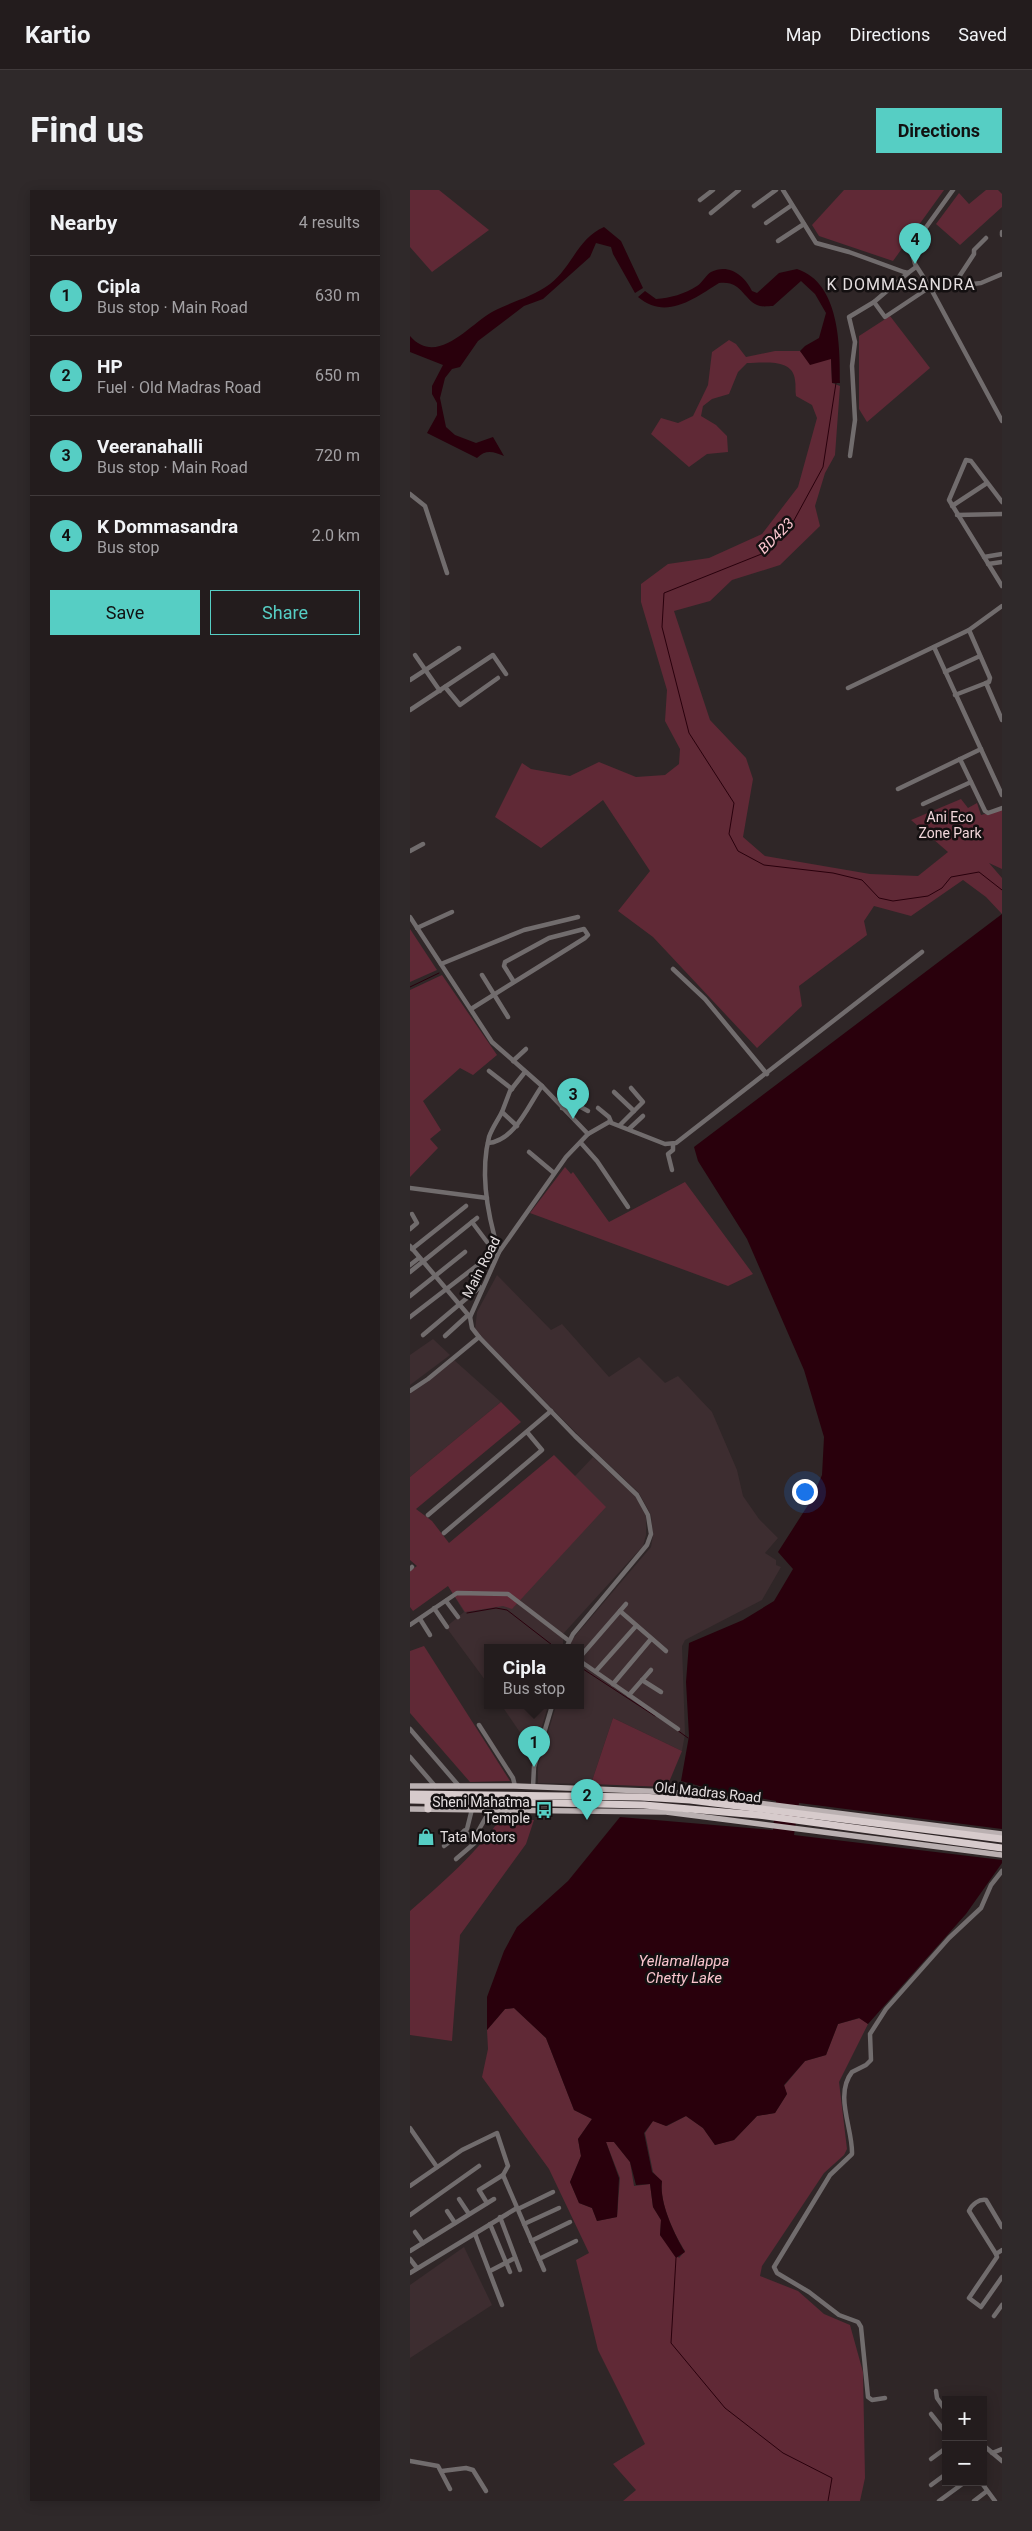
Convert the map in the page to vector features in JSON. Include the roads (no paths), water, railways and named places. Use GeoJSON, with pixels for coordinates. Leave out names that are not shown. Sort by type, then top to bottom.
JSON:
{"type":"FeatureCollection","features":[{"type":"Feature","properties":{"kind":"highway","name":"Old Madras Road"},"geometry":{"type":"LineString","coordinates":[[410,1794],[690,1800],[1002,1848]]}},
{"type":"Feature","properties":{"kind":"highway","name":"Old Madras Road"},"geometry":{"type":"LineString","coordinates":[[410,1800],[428,1805],[644,1805],[772,1814]]}},
{"type":"Feature","properties":{"kind":"highway","name":"Old Madras Road"},"geometry":{"type":"LineString","coordinates":[[800,1818],[982,1834],[1002,1840]]}},
{"type":"Feature","properties":{"kind":"main road"},"geometry":{"type":"LineString","coordinates":[[410,1786],[515,1786],[672,1792],[772,1814],[1002,1854]]}},
{"type":"Feature","properties":{"kind":"main road"},"geometry":{"type":"LineString","coordinates":[[410,1809],[428,1805],[490,1810],[772,1814]]}},
{"type":"Feature","properties":{"kind":"main road"},"geometry":{"type":"LineString","coordinates":[[982,1834],[1002,1834]]}},
{"type":"Feature","properties":{"kind":"street"},"geometry":{"type":"LineString","coordinates":[[700,200],[713,190]]}},
{"type":"Feature","properties":{"kind":"street"},"geometry":{"type":"LineString","coordinates":[[711,213],[732,192],[739,190]]}},
{"type":"Feature","properties":{"kind":"street"},"geometry":{"type":"LineString","coordinates":[[754,206],[776,190]]}},
{"type":"Feature","properties":{"kind":"street"},"geometry":{"type":"LineString","coordinates":[[783,190],[816,243],[849,252],[908,273]]}},
{"type":"Feature","properties":{"kind":"street"},"geometry":{"type":"LineString","coordinates":[[953,190],[914,244],[912,253],[916,267],[931,288],[1002,421]]}},
{"type":"Feature","properties":{"kind":"street"},"geometry":{"type":"LineString","coordinates":[[766,223],[792,204]]}},
{"type":"Feature","properties":{"kind":"street"},"geometry":{"type":"LineString","coordinates":[[778,241],[804,224]]}},
{"type":"Feature","properties":{"kind":"street"},"geometry":{"type":"LineString","coordinates":[[953,286],[974,254],[974,250],[986,238]]}},
{"type":"Feature","properties":{"kind":"street"},"geometry":{"type":"LineString","coordinates":[[850,456],[855,420],[852,366],[855,342],[849,317],[874,302],[916,267]]}},
{"type":"Feature","properties":{"kind":"street"},"geometry":{"type":"LineString","coordinates":[[874,302],[885,317],[931,288],[981,282],[1002,274]]}},
{"type":"Feature","properties":{"kind":"street"},"geometry":{"type":"LineString","coordinates":[[1002,502],[971,462],[966,460],[948,498],[1002,586]]}},
{"type":"Feature","properties":{"kind":"street"},"geometry":{"type":"LineString","coordinates":[[952,506],[988,483]]}},
{"type":"Feature","properties":{"kind":"street"},"geometry":{"type":"LineString","coordinates":[[410,494],[425,506],[447,574]]}},
{"type":"Feature","properties":{"kind":"street"},"geometry":{"type":"LineString","coordinates":[[958,515],[1002,514]]}},
{"type":"Feature","properties":{"kind":"street"},"geometry":{"type":"LineString","coordinates":[[984,557],[1002,554]]}},
{"type":"Feature","properties":{"kind":"street"},"geometry":{"type":"LineString","coordinates":[[988,564],[1002,562]]}},
{"type":"Feature","properties":{"kind":"street"},"geometry":{"type":"LineString","coordinates":[[848,688],[969,630],[1002,606]]}},
{"type":"Feature","properties":{"kind":"street"},"geometry":{"type":"LineString","coordinates":[[955,695],[989,682],[990,678],[969,630]]}},
{"type":"Feature","properties":{"kind":"street"},"geometry":{"type":"LineString","coordinates":[[934,647],[1002,795]]}},
{"type":"Feature","properties":{"kind":"street"},"geometry":{"type":"LineString","coordinates":[[410,680],[459,648]]}},
{"type":"Feature","properties":{"kind":"street"},"geometry":{"type":"LineString","coordinates":[[415,655],[440,691]]}},
{"type":"Feature","properties":{"kind":"street"},"geometry":{"type":"LineString","coordinates":[[410,710],[493,655],[506,674]]}},
{"type":"Feature","properties":{"kind":"street"},"geometry":{"type":"LineString","coordinates":[[945,672],[980,656]]}},
{"type":"Feature","properties":{"kind":"street"},"geometry":{"type":"LineString","coordinates":[[445,687],[460,705],[498,678]]}},
{"type":"Feature","properties":{"kind":"street"},"geometry":{"type":"LineString","coordinates":[[986,683],[1002,720]]}},
{"type":"Feature","properties":{"kind":"street"},"geometry":{"type":"LineString","coordinates":[[898,789],[981,749]]}},
{"type":"Feature","properties":{"kind":"street"},"geometry":{"type":"LineString","coordinates":[[960,759],[986,812],[1002,808]]}},
{"type":"Feature","properties":{"kind":"street"},"geometry":{"type":"LineString","coordinates":[[923,804],[972,782]]}},
{"type":"Feature","properties":{"kind":"street"},"geometry":{"type":"LineString","coordinates":[[410,851],[423,844]]}},
{"type":"Feature","properties":{"kind":"street"},"geometry":{"type":"LineString","coordinates":[[417,928],[452,912]]}},
{"type":"Feature","properties":{"kind":"street"},"geometry":{"type":"LineString","coordinates":[[410,917],[492,1042],[542,1086],[588,1134],[611,1122],[665,1144],[673,1144],[767,1074],[821,1028],[922,952]]}},
{"type":"Feature","properties":{"kind":"street"},"geometry":{"type":"LineString","coordinates":[[441,964],[524,930],[578,917]]}},
{"type":"Feature","properties":{"kind":"street"},"geometry":{"type":"LineString","coordinates":[[471,1009],[585,938],[588,935],[584,929],[549,938],[504,962],[504,966],[514,982]]}},
{"type":"Feature","properties":{"kind":"street"},"geometry":{"type":"LineString","coordinates":[[674,969],[705,999],[767,1074]]}},
{"type":"Feature","properties":{"kind":"street"},"geometry":{"type":"LineString","coordinates":[[482,975],[508,1016]]}},
{"type":"Feature","properties":{"kind":"street"},"geometry":{"type":"LineString","coordinates":[[513,1061],[526,1048]]}},
{"type":"Feature","properties":{"kind":"street"},"geometry":{"type":"LineString","coordinates":[[489,1071],[512,1089]]}},
{"type":"Feature","properties":{"kind":"street"},"geometry":{"type":"LineString","coordinates":[[499,1252],[487,1198],[488,1142],[492,1129],[512,1089],[525,1072]]}},
{"type":"Feature","properties":{"kind":"street"},"geometry":{"type":"LineString","coordinates":[[488,1142],[500,1139],[517,1126],[542,1086]]}},
{"type":"Feature","properties":{"kind":"street"},"geometry":{"type":"LineString","coordinates":[[620,1125],[643,1101],[631,1088]]}},
{"type":"Feature","properties":{"kind":"street"},"geometry":{"type":"LineString","coordinates":[[614,1092],[634,1110]]}},
{"type":"Feature","properties":{"kind":"street"},"geometry":{"type":"LineString","coordinates":[[562,1108],[577,1105],[588,1111]]}},
{"type":"Feature","properties":{"kind":"street"},"geometry":{"type":"LineString","coordinates":[[598,1108],[609,1117],[611,1122]]}},
{"type":"Feature","properties":{"kind":"street"},"geometry":{"type":"LineString","coordinates":[[502,1112],[517,1126]]}},
{"type":"Feature","properties":{"kind":"street"},"geometry":{"type":"LineString","coordinates":[[629,1129],[643,1116]]}},
{"type":"Feature","properties":{"kind":"street","name":"Main Road"},"geometry":{"type":"LineString","coordinates":[[567,1644],[568,1640],[647,1546],[651,1534],[648,1515],[637,1495],[479,1337],[472,1328],[469,1316],[499,1252],[566,1157],[588,1134]]}},
{"type":"Feature","properties":{"kind":"street"},"geometry":{"type":"LineString","coordinates":[[581,1143],[598,1161],[628,1207]]}},
{"type":"Feature","properties":{"kind":"street"},"geometry":{"type":"LineString","coordinates":[[672,1170],[668,1154],[673,1150],[673,1144]]}},
{"type":"Feature","properties":{"kind":"street"},"geometry":{"type":"LineString","coordinates":[[529,1152],[554,1173]]}},
{"type":"Feature","properties":{"kind":"street"},"geometry":{"type":"LineString","coordinates":[[410,1188],[487,1198]]}},
{"type":"Feature","properties":{"kind":"street"},"geometry":{"type":"LineString","coordinates":[[445,1336],[469,1316],[411,1248],[466,1206]]}},
{"type":"Feature","properties":{"kind":"street"},"geometry":{"type":"LineString","coordinates":[[410,1229],[417,1223],[412,1214]]}},
{"type":"Feature","properties":{"kind":"street"},"geometry":{"type":"LineString","coordinates":[[410,1272],[421,1260],[477,1218]]}},
{"type":"Feature","properties":{"kind":"street"},"geometry":{"type":"LineString","coordinates":[[472,1222],[487,1242]]}},
{"type":"Feature","properties":{"kind":"street"},"geometry":{"type":"LineString","coordinates":[[410,1296],[465,1252]]}},
{"type":"Feature","properties":{"kind":"street"},"geometry":{"type":"LineString","coordinates":[[410,1265],[421,1260]]}},
{"type":"Feature","properties":{"kind":"street"},"geometry":{"type":"LineString","coordinates":[[410,1317],[447,1291],[479,1264]]}},
{"type":"Feature","properties":{"kind":"street"},"geometry":{"type":"LineString","coordinates":[[423,1335],[482,1287]]}},
{"type":"Feature","properties":{"kind":"street"},"geometry":{"type":"LineString","coordinates":[[410,1391],[428,1379],[479,1337]]}},
{"type":"Feature","properties":{"kind":"street"},"geometry":{"type":"LineString","coordinates":[[428,1515],[551,1411]]}},
{"type":"Feature","properties":{"kind":"street"},"geometry":{"type":"LineString","coordinates":[[444,1533],[542,1450],[527,1432]]}},
{"type":"Feature","properties":{"kind":"street"},"geometry":{"type":"LineString","coordinates":[[410,1625],[462,1592],[510,1594],[568,1640]]}},
{"type":"Feature","properties":{"kind":"street"},"geometry":{"type":"LineString","coordinates":[[446,1601],[458,1617]]}},
{"type":"Feature","properties":{"kind":"street"},"geometry":{"type":"LineString","coordinates":[[584,1654],[626,1604]]}},
{"type":"Feature","properties":{"kind":"street"},"geometry":{"type":"LineString","coordinates":[[434,1608],[447,1627]]}},
{"type":"Feature","properties":{"kind":"street"},"geometry":{"type":"LineString","coordinates":[[620,1611],[666,1651]]}},
{"type":"Feature","properties":{"kind":"street"},"geometry":{"type":"LineString","coordinates":[[420,1619],[430,1635]]}},
{"type":"Feature","properties":{"kind":"street"},"geometry":{"type":"LineString","coordinates":[[596,1671],[636,1626]]}},
{"type":"Feature","properties":{"kind":"street"},"geometry":{"type":"LineString","coordinates":[[613,1684],[651,1638]]}},
{"type":"Feature","properties":{"kind":"street"},"geometry":{"type":"LineString","coordinates":[[584,1662],[678,1729]]}},
{"type":"Feature","properties":{"kind":"street"},"geometry":{"type":"LineString","coordinates":[[629,1695],[651,1670]]}},
{"type":"Feature","properties":{"kind":"street"},"geometry":{"type":"LineString","coordinates":[[642,1680],[661,1692]]}},
{"type":"Feature","properties":{"kind":"street"},"geometry":{"type":"LineString","coordinates":[[533,1787],[534,1767],[551,1709]]}},
{"type":"Feature","properties":{"kind":"street"},"geometry":{"type":"LineString","coordinates":[[479,1725],[513,1778],[515,1786]]}},
{"type":"Feature","properties":{"kind":"street"},"geometry":{"type":"LineString","coordinates":[[410,1729],[459,1786]]}},
{"type":"Feature","properties":{"kind":"street"},"geometry":{"type":"LineString","coordinates":[[410,1757],[435,1786]]}},
{"type":"Feature","properties":{"kind":"street"},"geometry":{"type":"LineString","coordinates":[[444,1846],[468,1826],[472,1809]]}},
{"type":"Feature","properties":{"kind":"street"},"geometry":{"type":"LineString","coordinates":[[477,1833],[490,1810]]}},
{"type":"Feature","properties":{"kind":"street"},"geometry":{"type":"LineString","coordinates":[[456,1859],[477,1842],[464,1831]]}},
{"type":"Feature","properties":{"kind":"street"},"geometry":{"type":"LineString","coordinates":[[885,2398],[872,2400],[868,2397],[860,2324],[833,2311],[809,2292],[776,2273],[774,2267],[830,2175],[852,2154],[845,2107],[846,2085],[852,2072],[866,2065],[871,2060],[869,2039],[874,2027],[912,1979],[981,1908],[991,1885],[1002,1871]]}},
{"type":"Feature","properties":{"kind":"street"},"geometry":{"type":"LineString","coordinates":[[410,2128],[437,2167]]}},
{"type":"Feature","properties":{"kind":"street"},"geometry":{"type":"LineString","coordinates":[[410,2186],[462,2150],[497,2133],[507,2163],[507,2170],[503,2175],[479,2190],[487,2203]]}},
{"type":"Feature","properties":{"kind":"street"},"geometry":{"type":"LineString","coordinates":[[410,2215],[480,2166]]}},
{"type":"Feature","properties":{"kind":"street"},"geometry":{"type":"LineString","coordinates":[[503,2175],[544,2270]]}},
{"type":"Feature","properties":{"kind":"street"},"geometry":{"type":"LineString","coordinates":[[410,2273],[500,2217],[553,2192]]}},
{"type":"Feature","properties":{"kind":"street"},"geometry":{"type":"LineString","coordinates":[[459,2199],[470,2214]]}},
{"type":"Feature","properties":{"kind":"street"},"geometry":{"type":"LineString","coordinates":[[410,2250],[494,2199]]}},
{"type":"Feature","properties":{"kind":"street"},"geometry":{"type":"LineString","coordinates":[[1002,2227],[986,2200],[971,2206],[970,2211],[997,2257],[969,2298],[981,2307],[1002,2277]]}},
{"type":"Feature","properties":{"kind":"street"},"geometry":{"type":"LineString","coordinates":[[524,2224],[559,2208]]}},
{"type":"Feature","properties":{"kind":"street"},"geometry":{"type":"LineString","coordinates":[[447,2211],[455,2223]]}},
{"type":"Feature","properties":{"kind":"street"},"geometry":{"type":"LineString","coordinates":[[500,2217],[520,2270]]}},
{"type":"Feature","properties":{"kind":"street"},"geometry":{"type":"LineString","coordinates":[[531,2241],[570,2222]]}},
{"type":"Feature","properties":{"kind":"street"},"geometry":{"type":"LineString","coordinates":[[490,2224],[510,2272]]}},
{"type":"Feature","properties":{"kind":"street"},"geometry":{"type":"LineString","coordinates":[[415,2232],[423,2243]]}},
{"type":"Feature","properties":{"kind":"street"},"geometry":{"type":"LineString","coordinates":[[475,2234],[502,2305]]}},
{"type":"Feature","properties":{"kind":"street"},"geometry":{"type":"LineString","coordinates":[[539,2259],[576,2241]]}},
{"type":"Feature","properties":{"kind":"street"},"geometry":{"type":"LineString","coordinates":[[996,2254],[1002,2250]]}},
{"type":"Feature","properties":{"kind":"street"},"geometry":{"type":"LineString","coordinates":[[490,2271],[516,2258]]}},
{"type":"Feature","properties":{"kind":"street"},"geometry":{"type":"LineString","coordinates":[[410,2259],[417,2268]]}},
{"type":"Feature","properties":{"kind":"street"},"geometry":{"type":"LineString","coordinates":[[994,2316],[1002,2305]]}},
{"type":"Feature","properties":{"kind":"street"},"geometry":{"type":"LineString","coordinates":[[936,2391],[942,2404]]}},
{"type":"Feature","properties":{"kind":"street"},"geometry":{"type":"LineString","coordinates":[[931,2414],[942,2428]]}},
{"type":"Feature","properties":{"kind":"street"},"geometry":{"type":"LineString","coordinates":[[992,2453],[1002,2448]]}},
{"type":"Feature","properties":{"kind":"street"},"geometry":{"type":"LineString","coordinates":[[987,2449],[1002,2461]]}},
{"type":"Feature","properties":{"kind":"street"},"geometry":{"type":"LineString","coordinates":[[931,2459],[942,2451]]}},
{"type":"Feature","properties":{"kind":"street"},"geometry":{"type":"LineString","coordinates":[[410,2461],[435,2465],[442,2471],[450,2489]]}},
{"type":"Feature","properties":{"kind":"street"},"geometry":{"type":"LineString","coordinates":[[442,2471],[466,2468],[473,2470],[486,2491]]}},
{"type":"Feature","properties":{"kind":"street"},"geometry":{"type":"LineString","coordinates":[[931,2485],[942,2477]]}},
{"type":"Feature","properties":{"kind":"street"},"geometry":{"type":"LineString","coordinates":[[939,2501],[960,2486]]}},
{"type":"Feature","properties":{"kind":"street"},"geometry":{"type":"LineString","coordinates":[[984,2486],[995,2501]]}},
{"type":"Feature","properties":{"kind":"street"},"geometry":{"type":"LineString","coordinates":[[974,2501],[987,2491]]}},
{"type":"Feature","properties":{"kind":"water"},"geometry":{"type":"Polygon","coordinates":[[[604,227],[621,241],[643,288],[635,293],[611,247],[596,243],[590,257],[543,299],[524,306],[478,341],[460,367],[452,369],[445,378],[440,398],[446,427],[455,435],[476,443],[493,437],[504,456],[487,452],[477,458],[427,433],[437,415],[437,403],[432,394],[432,386],[443,365],[410,352],[410,336],[420,344],[431,347],[442,345],[452,340],[492,312],[550,284],[558,277],[581,245],[595,232],[604,227]]]}},
{"type":"Feature","properties":{"kind":"water"},"geometry":{"type":"Polygon","coordinates":[[[724,269],[736,272],[745,280],[752,291],[757,293],[779,273],[797,269],[811,276],[830,301],[838,334],[840,383],[832,383],[831,359],[810,365],[800,351],[819,338],[826,313],[815,294],[801,281],[773,306],[762,306],[754,303],[738,288],[727,283],[719,283],[680,305],[670,307],[659,307],[649,304],[638,297],[645,291],[656,299],[677,295],[697,286],[711,272],[724,269]]]}},
{"type":"Feature","properties":{"kind":"water","name":"Yellamallappa Chetty Lake"},"geometry":{"type":"Polygon","coordinates":[[[1002,914],[1002,1829],[799,1803],[794,1835],[1002,1860],[1002,1863],[966,1914],[868,2024],[859,2018],[838,2024],[826,2055],[805,2061],[784,2085],[787,2094],[775,2113],[757,2116],[734,2140],[715,2145],[703,2128],[686,2116],[666,2126],[653,2121],[644,2133],[652,2172],[662,2181],[665,2208],[676,2236],[685,2252],[676,2258],[660,2235],[661,2220],[653,2207],[650,2184],[636,2185],[630,2162],[614,2142],[606,2142],[619,2178],[617,2217],[597,2221],[592,2208],[579,2203],[570,2182],[581,2156],[578,2139],[592,2119],[574,2110],[546,2038],[514,2008],[505,2009],[487,2030],[487,1997],[504,1951],[517,1927],[568,1881],[620,1817],[773,1830],[776,1801],[718,1791],[681,1781],[689,1736],[686,1682],[689,1643],[743,1620],[774,1601],[793,1569],[778,1552],[810,1502],[822,1475],[824,1437],[804,1370],[747,1239],[698,1161],[694,1147],[1002,914]]]}},
{"type":"Feature","properties":{"kind":"waterway","name":"BD423"},"geometry":{"type":"LineString","coordinates":[[836,383],[823,467],[792,524],[764,553],[664,593],[662,627],[689,733],[734,803],[729,834],[738,851],[764,865],[833,873],[862,880],[879,898],[893,901],[928,896],[942,888],[951,877],[979,872],[1002,890]]}},
{"type":"Feature","properties":{"kind":"waterway"},"geometry":{"type":"LineString","coordinates":[[410,987],[439,973]]}},
{"type":"Feature","properties":{"kind":"waterway"},"geometry":{"type":"LineString","coordinates":[[467,1613],[496,1608],[507,1610],[551,1644]]}},
{"type":"Feature","properties":{"kind":"waterway"},"geometry":{"type":"LineString","coordinates":[[584,1670],[655,1716]]}},
{"type":"Feature","properties":{"kind":"waterway"},"geometry":{"type":"LineString","coordinates":[[677,1730],[688,1738]]}},
{"type":"Feature","properties":{"kind":"waterway"},"geometry":{"type":"LineString","coordinates":[[676,2258],[671,2343],[725,2408],[783,2453],[832,2478],[828,2501]]}},
{"type":"Feature","properties":{"kind":"place","name":"K Dommasandra"},"geometry":{"type":"Point","coordinates":[915,264]}},
{"type":"Feature","properties":{"kind":"place","name":"Veeranahalli"},"geometry":{"type":"Point","coordinates":[573,1119]}},
{"type":"Feature","properties":{"kind":"place","name":"Cipla"},"geometry":{"type":"Point","coordinates":[534,1767]}},
{"type":"Feature","properties":{"kind":"place","name":"Sheni Mahatma Temple"},"geometry":{"type":"Point","coordinates":[544,1810]}},
{"type":"Feature","properties":{"kind":"place","name":"HP"},"geometry":{"type":"Point","coordinates":[587,1820]}},
{"type":"Feature","properties":{"kind":"place","name":"Tata Motors"},"geometry":{"type":"Point","coordinates":[426,1837]}},
{"type":"Feature","properties":{"kind":"district","name":"K DOMMASANDRA"},"geometry":{"type":"Point","coordinates":[901,284]}},
{"type":"Feature","properties":{"kind":"park label","name":"Ani Eco Zone Park"},"geometry":{"type":"Point","coordinates":[950,826]}}]}
